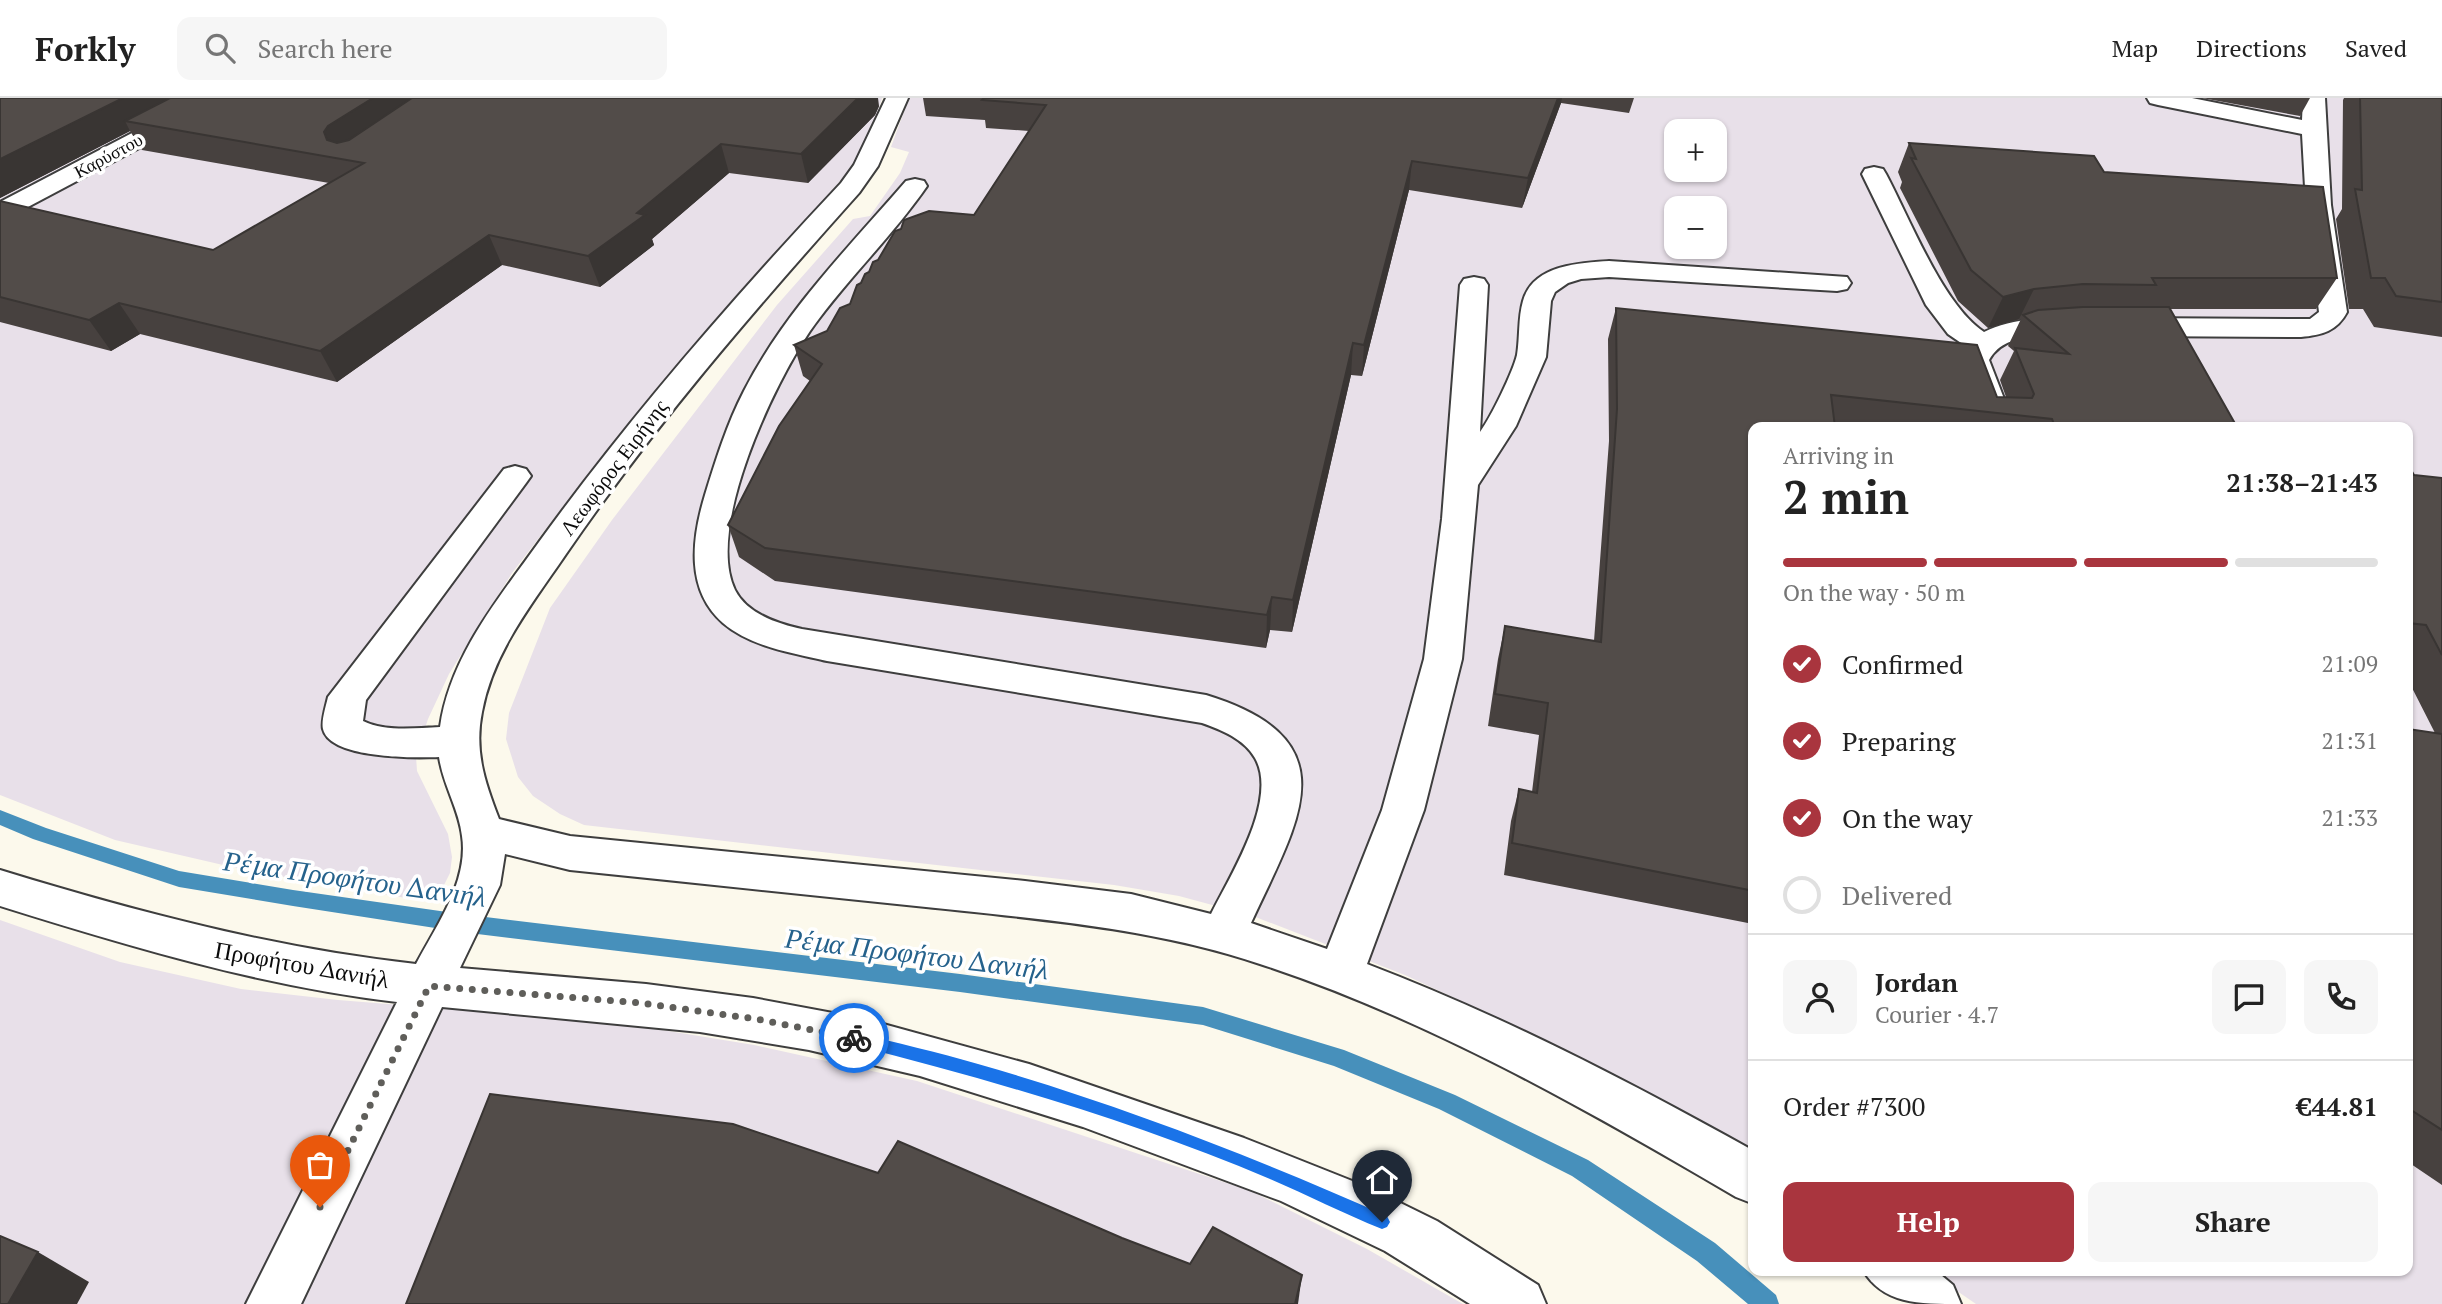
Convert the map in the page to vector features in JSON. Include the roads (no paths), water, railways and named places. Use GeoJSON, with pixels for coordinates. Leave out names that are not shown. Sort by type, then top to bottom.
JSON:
{"type":"FeatureCollection","features":[{"type":"Feature","properties":{"kind":"street","name":"Καρύστου"},"geometry":{"type":"LineString","coordinates":[[0,212],[216,98]]}},
{"type":"Feature","properties":{"kind":"street","name":"Λεωφόρος Ειρήνης"},"geometry":{"type":"LineString","coordinates":[[437,970],[478,885],[485,860],[484,832],[462,771],[458,742],[459,721],[467,691],[483,654],[530,581],[607,472],[667,394],[850,188],[866,166],[897,98]]}},
{"type":"Feature","properties":{"kind":"street"},"geometry":{"type":"LineString","coordinates":[[2158,98],[2313,129]]}},
{"type":"Feature","properties":{"kind":"street"},"geometry":{"type":"LineString","coordinates":[[1997,422],[1975,360],[1983,345],[1992,339],[2020,331],[2094,327],[2301,328],[2324,323],[2330,318],[2333,312],[2324,260],[2313,129],[2314,98]]}},
{"type":"Feature","properties":{"kind":"street"},"geometry":{"type":"LineString","coordinates":[[1874,174],[1941,305],[1958,328],[1983,345]]}},
{"type":"Feature","properties":{"kind":"street"},"geometry":{"type":"LineString","coordinates":[[915,186],[805,318],[745,420],[711,537],[711,566],[718,592],[732,611],[751,625],[777,636],[827,648],[1206,709],[1255,732],[1271,749],[1281,771],[1282,796],[1272,827],[1224,934]]}},
{"type":"Feature","properties":{"kind":"street"},"geometry":{"type":"LineString","coordinates":[[1462,484],[1500,426],[1531,358],[1537,301],[1543,288],[1558,277],[1579,271],[1609,269],[1837,283]]}},
{"type":"Feature","properties":{"kind":"street"},"geometry":{"type":"LineString","coordinates":[[1340,974],[1403,810],[1443,659],[1451,607],[1462,484],[1474,285]]}},
{"type":"Feature","properties":{"kind":"street"},"geometry":{"type":"LineString","coordinates":[[458,742],[398,742],[359,738],[342,728],[347,696],[515,476]]}},
{"type":"Feature","properties":{"kind":"street"},"geometry":{"type":"LineString","coordinates":[[484,832],[570,853],[1025,899],[1131,913],[1262,944],[1399,997],[1544,1064],[1614,1099],[1748,1177]]}},
{"type":"Feature","properties":{"kind":"street","name":"Προφήτου Δανιήλ"},"geometry":{"type":"LineString","coordinates":[[0,888],[108,922],[234,954],[319,971],[437,970],[756,1019],[876,1043],[978,1070],[1125,1118],[1272,1172],[1404,1232],[1519,1304]]}},
{"type":"Feature","properties":{"kind":"street"},"geometry":{"type":"LineString","coordinates":[[273,1304],[437,970]]}},
{"type":"Feature","properties":{"kind":"street"},"geometry":{"type":"LineString","coordinates":[[1898,1276],[1934,1304]]}},
{"type":"Feature","properties":{"kind":"waterway","name":"Ρέμα Προφήτου Δανιήλ"},"geometry":{"type":"LineString","coordinates":[[0,817],[40,834],[179,879],[293,898],[461,923],[960,983],[1203,1016],[1336,1057],[1447,1102],[1580,1168],[1706,1252],[1767,1304]]}}]}
